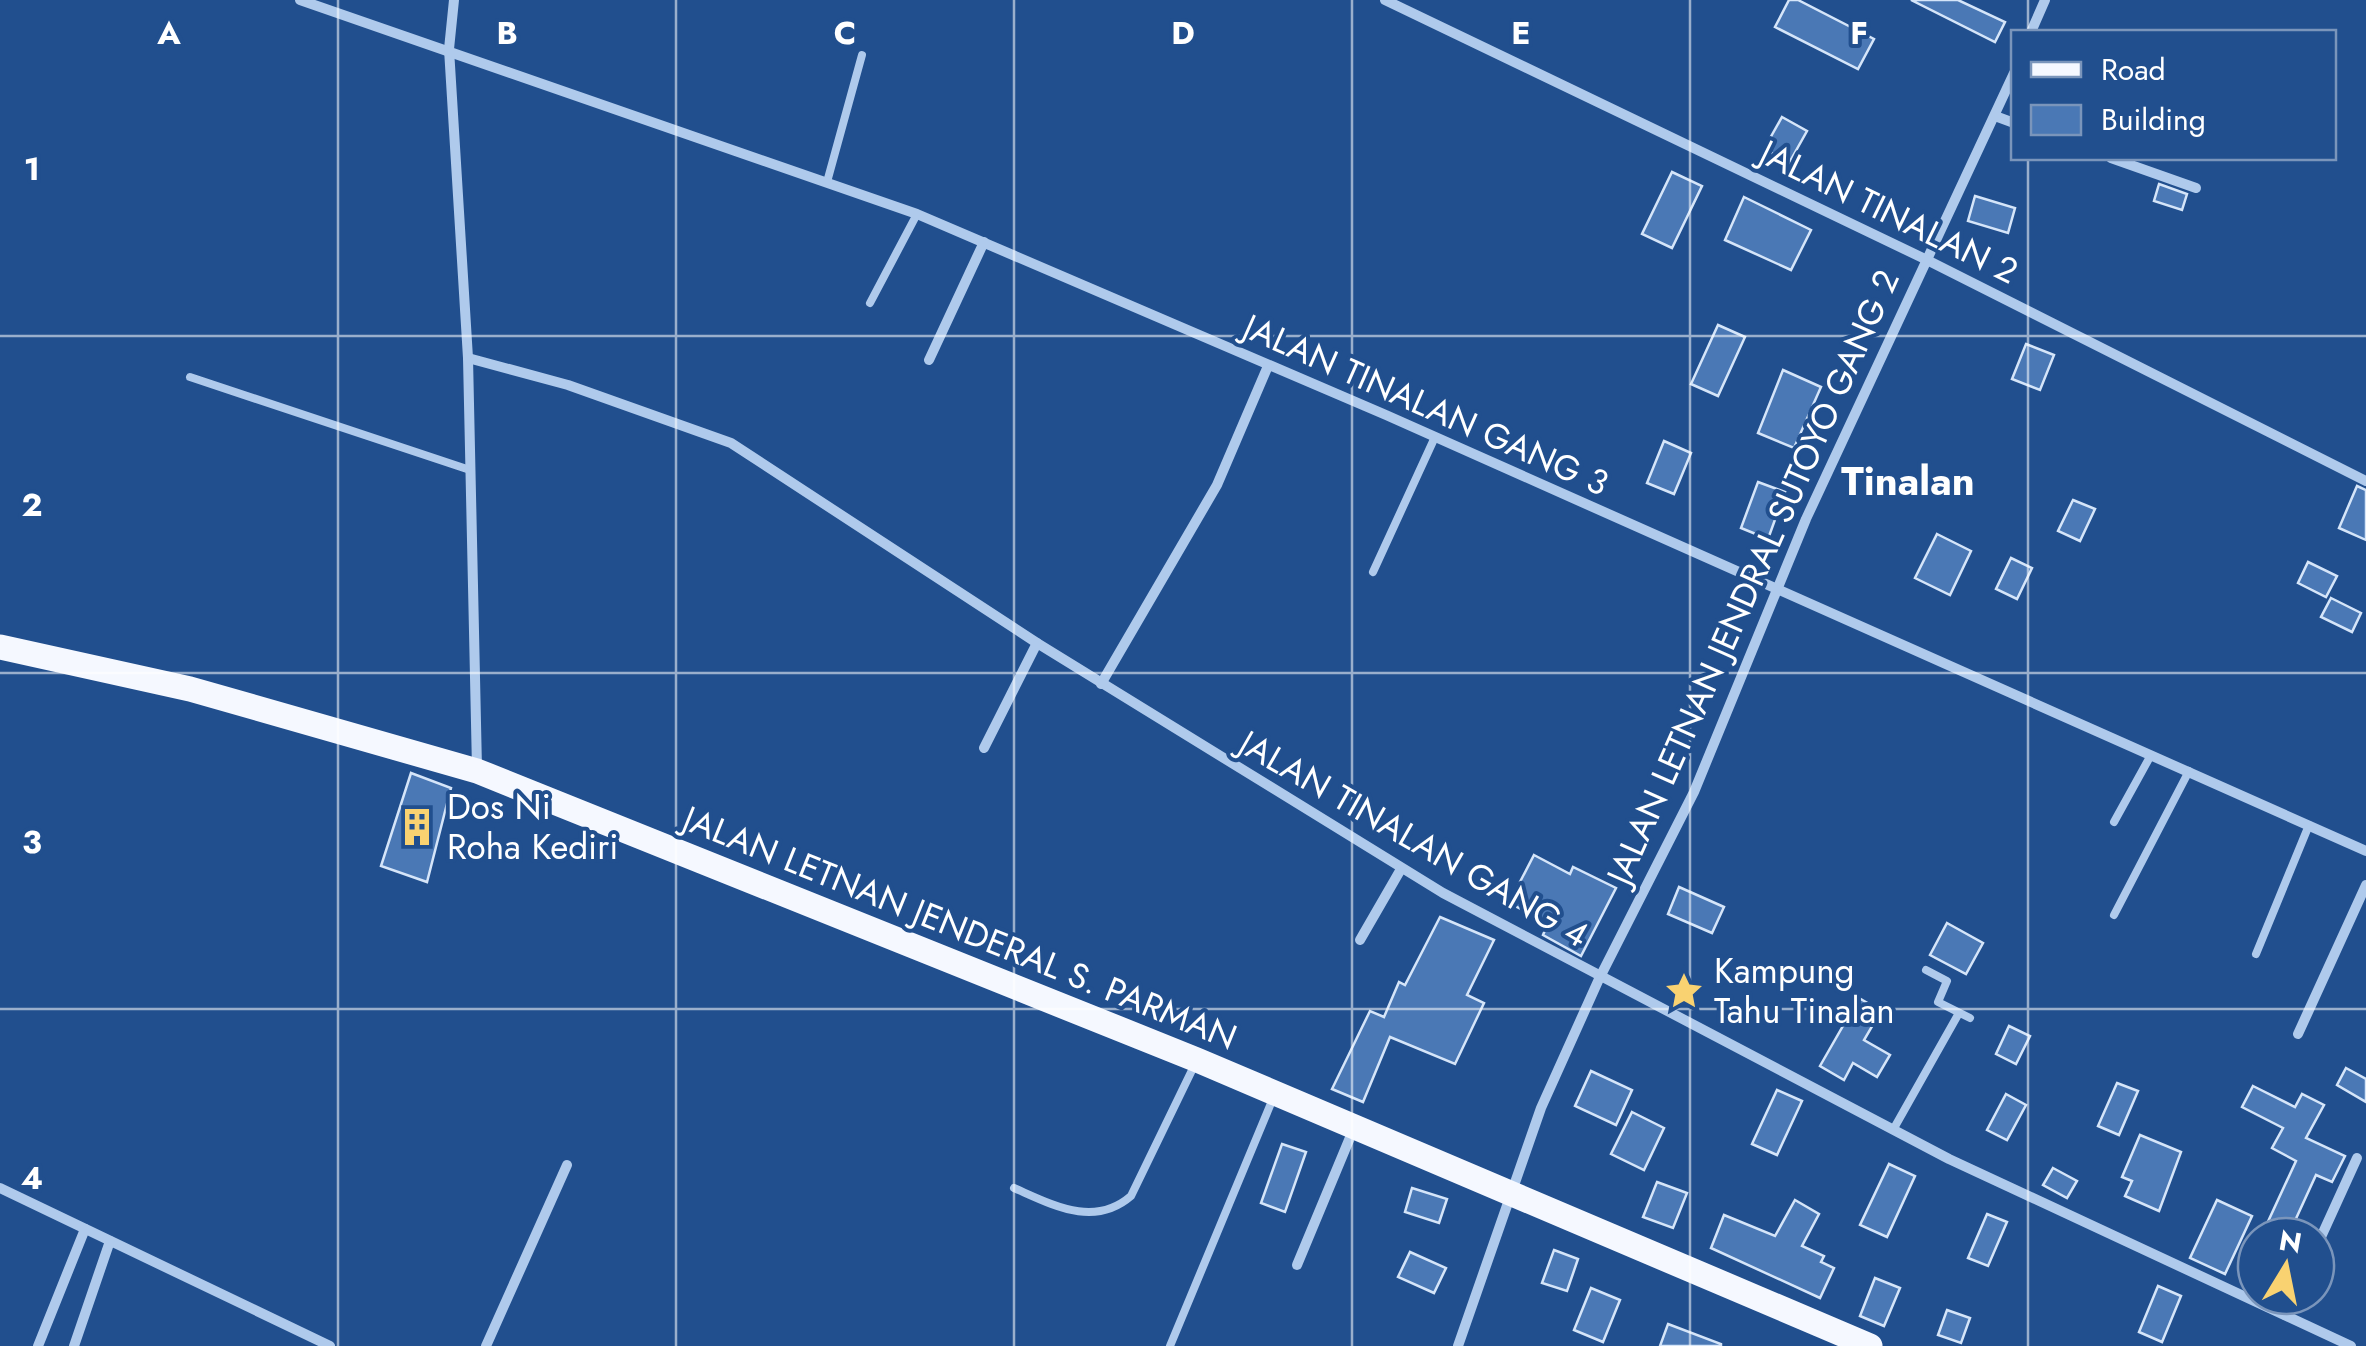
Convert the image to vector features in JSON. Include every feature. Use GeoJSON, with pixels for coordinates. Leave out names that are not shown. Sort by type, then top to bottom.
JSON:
{"type":"FeatureCollection","features":[{"type":"Feature","properties":{"kind":"main road","name":"JALAN LETNAN JENDERAL S. PARMAN"},"geometry":{"type":"LineString","coordinates":[[0,647],[190,689],[478,771],[1196,1060],[1870,1346]]}},
{"type":"Feature","properties":{"kind":"street","name":"JALAN TINALAN GANG 3"},"geometry":{"type":"LineString","coordinates":[[300,0],[917,214],[1435,437],[2366,852]]}},
{"type":"Feature","properties":{"kind":"street"},"geometry":{"type":"LineString","coordinates":[[454,0],[449,49],[468,358],[478,771]]}},
{"type":"Feature","properties":{"kind":"street","name":"JALAN TINALAN 2"},"geometry":{"type":"LineString","coordinates":[[1384,0],[1925,259],[2366,480]]}},
{"type":"Feature","properties":{"kind":"street"},"geometry":{"type":"LineString","coordinates":[[2032,30],[2045,0]]}},
{"type":"Feature","properties":{"kind":"street","name":"JALAN LETNAN JENDRAL SUTOYO GANG 2"},"geometry":{"type":"LineString","coordinates":[[1458,1346],[1509,1192],[1599,979],[1694,792],[1777,592],[1925,259],[2011,79]]}},
{"type":"Feature","properties":{"kind":"street"},"geometry":{"type":"LineString","coordinates":[[1994,116],[2011,122]]}},
{"type":"Feature","properties":{"kind":"street"},"geometry":{"type":"LineString","coordinates":[[2117,160],[2196,188]]}},
{"type":"Feature","properties":{"kind":"street"},"geometry":{"type":"LineString","coordinates":[[929,360],[984,242]]}},
{"type":"Feature","properties":{"kind":"street","name":"JALAN TINALAN GANG 4"},"geometry":{"type":"LineString","coordinates":[[468,358],[568,385],[732,443],[1037,644],[1401,869],[1599,979],[1893,1130],[2236,1292]]}},
{"type":"Feature","properties":{"kind":"street"},"geometry":{"type":"LineString","coordinates":[[1101,684],[1217,485],[1268,366]]}},
{"type":"Feature","properties":{"kind":"street"},"geometry":{"type":"LineString","coordinates":[[984,748],[1037,644]]}},
{"type":"Feature","properties":{"kind":"street"},"geometry":{"type":"LineString","coordinates":[[1360,940],[1401,869]]}},
{"type":"Feature","properties":{"kind":"street"},"geometry":{"type":"LineString","coordinates":[[2298,1034],[2366,885]]}},
{"type":"Feature","properties":{"kind":"street"},"geometry":{"type":"LineString","coordinates":[[1298,1266],[1354,1128]]}},
{"type":"Feature","properties":{"kind":"street"},"geometry":{"type":"LineString","coordinates":[[2331,1216],[2357,1158]]}},
{"type":"Feature","properties":{"kind":"street"},"geometry":{"type":"LineString","coordinates":[[486,1346],[567,1165]]}},
{"type":"Feature","properties":{"kind":"street"},"geometry":{"type":"LineString","coordinates":[[0,1188],[330,1346]]}},
{"type":"Feature","properties":{"kind":"street"},"geometry":{"type":"LineString","coordinates":[[38,1346],[84,1229]]}},
{"type":"Feature","properties":{"kind":"street"},"geometry":{"type":"LineString","coordinates":[[74,1346],[110,1241]]}},
{"type":"Feature","properties":{"kind":"street","name":"JALAN TINALAN GANG 4"},"geometry":{"type":"LineString","coordinates":[[2287,1316],[2351,1346]]}},
{"type":"Feature","properties":{"kind":"lane"},"geometry":{"type":"LineString","coordinates":[[827,182],[862,56]]}},
{"type":"Feature","properties":{"kind":"lane"},"geometry":{"type":"LineString","coordinates":[[870,303],[917,214]]}},
{"type":"Feature","properties":{"kind":"lane"},"geometry":{"type":"LineString","coordinates":[[190,377],[470,470]]}},
{"type":"Feature","properties":{"kind":"lane"},"geometry":{"type":"LineString","coordinates":[[1373,572],[1435,437]]}},
{"type":"Feature","properties":{"kind":"lane"},"geometry":{"type":"LineString","coordinates":[[2114,822],[2151,754]]}},
{"type":"Feature","properties":{"kind":"lane"},"geometry":{"type":"LineString","coordinates":[[2114,915],[2189,771]]}},
{"type":"Feature","properties":{"kind":"lane"},"geometry":{"type":"LineString","coordinates":[[2256,954],[2309,825]]}},
{"type":"Feature","properties":{"kind":"lane"},"geometry":{"type":"LineString","coordinates":[[1926,970],[1947,981],[1938,1002],[1970,1018]]}},
{"type":"Feature","properties":{"kind":"lane"},"geometry":{"type":"LineString","coordinates":[[1893,1130],[1959,1013]]}},
{"type":"Feature","properties":{"kind":"lane"},"geometry":{"type":"LineString","coordinates":[[1014,1188],[1065,1211],[1117,1208],[1131,1196],[1196,1060]]}},
{"type":"Feature","properties":{"kind":"lane"},"geometry":{"type":"LineString","coordinates":[[1170,1346],[1275,1094]]}},
{"type":"Feature","properties":{"kind":"building"},"geometry":{"type":"Polygon","coordinates":[[[1789,0],[1798,0],[1874,39],[1858,69],[1775,27],[1789,0]]]}},
{"type":"Feature","properties":{"kind":"building"},"geometry":{"type":"Polygon","coordinates":[[[1911,0],[1958,0],[2005,22],[1995,42],[1911,0]]]}},
{"type":"Feature","properties":{"kind":"building"},"geometry":{"type":"Polygon","coordinates":[[[1782,117],[1807,131],[1789,163],[1764,149],[1782,117]]]}},
{"type":"Feature","properties":{"kind":"building"},"geometry":{"type":"Polygon","coordinates":[[[1672,172],[1702,186],[1672,248],[1642,234],[1672,172]]]}},
{"type":"Feature","properties":{"kind":"building"},"geometry":{"type":"Polygon","coordinates":[[[2159,184],[2187,194],[2182,210],[2154,201],[2159,184]]]}},
{"type":"Feature","properties":{"kind":"building"},"geometry":{"type":"Polygon","coordinates":[[[1975,196],[2015,208],[2008,233],[1968,221],[1975,196]]]}},
{"type":"Feature","properties":{"kind":"building"},"geometry":{"type":"Polygon","coordinates":[[[1744,197],[1811,230],[1791,270],[1725,240],[1744,197]]]}},
{"type":"Feature","properties":{"kind":"building"},"geometry":{"type":"Polygon","coordinates":[[[1718,325],[1745,337],[1718,396],[1691,384],[1718,325]]]}},
{"type":"Feature","properties":{"kind":"building"},"geometry":{"type":"Polygon","coordinates":[[[2026,344],[2054,355],[2040,390],[2012,379],[2026,344]]]}},
{"type":"Feature","properties":{"kind":"building"},"geometry":{"type":"Polygon","coordinates":[[[1783,370],[1821,387],[1794,448],[1758,433],[1783,370]]]}},
{"type":"Feature","properties":{"kind":"building"},"geometry":{"type":"Polygon","coordinates":[[[1664,441],[1691,453],[1674,494],[1647,483],[1664,441]]]}},
{"type":"Feature","properties":{"kind":"building"},"geometry":{"type":"Polygon","coordinates":[[[1758,482],[1785,492],[1768,539],[1741,528],[1758,482]]]}},
{"type":"Feature","properties":{"kind":"building"},"geometry":{"type":"Polygon","coordinates":[[[2357,486],[2366,490],[2366,540],[2339,528],[2357,486]]]}},
{"type":"Feature","properties":{"kind":"building"},"geometry":{"type":"Polygon","coordinates":[[[2073,500],[2095,509],[2080,541],[2058,531],[2073,500]]]}},
{"type":"Feature","properties":{"kind":"building"},"geometry":{"type":"Polygon","coordinates":[[[1937,534],[1971,551],[1950,595],[1915,578],[1937,534]]]}},
{"type":"Feature","properties":{"kind":"building"},"geometry":{"type":"Polygon","coordinates":[[[2011,558],[2032,568],[2017,599],[1996,589],[2011,558]]]}},
{"type":"Feature","properties":{"kind":"building"},"geometry":{"type":"Polygon","coordinates":[[[2308,562],[2337,576],[2326,597],[2298,583],[2308,562]]]}},
{"type":"Feature","properties":{"kind":"building"},"geometry":{"type":"Polygon","coordinates":[[[2331,598],[2361,613],[2352,632],[2321,617],[2331,598]]]}},
{"type":"Feature","properties":{"kind":"building","name":"Dos Ni Roha Kediri"},"geometry":{"type":"Polygon","coordinates":[[[411,773],[451,788],[427,882],[381,866],[411,773]]]}},
{"type":"Feature","properties":{"kind":"building"},"geometry":{"type":"Polygon","coordinates":[[[1534,855],[1570,874],[1573,867],[1616,888],[1581,956],[1543,935],[1548,923],[1509,903],[1534,855]]]}},
{"type":"Feature","properties":{"kind":"building"},"geometry":{"type":"Polygon","coordinates":[[[1679,887],[1724,907],[1712,933],[1668,914],[1679,887]]]}},
{"type":"Feature","properties":{"kind":"building"},"geometry":{"type":"Polygon","coordinates":[[[1440,917],[1494,940],[1467,995],[1484,1003],[1455,1064],[1390,1037],[1363,1102],[1332,1089],[1370,1011],[1384,1017],[1399,982],[1405,985],[1440,917]]]}},
{"type":"Feature","properties":{"kind":"building"},"geometry":{"type":"Polygon","coordinates":[[[1947,923],[1983,943],[1966,974],[1930,955],[1947,923]]]}},
{"type":"Feature","properties":{"kind":"building"},"geometry":{"type":"Polygon","coordinates":[[[1859,998],[1881,1011],[1864,1040],[1890,1055],[1877,1077],[1853,1063],[1844,1080],[1820,1066],[1859,998]]]}},
{"type":"Feature","properties":{"kind":"building"},"geometry":{"type":"Polygon","coordinates":[[[2009,1026],[2030,1036],[2016,1064],[1996,1054],[2009,1026]]]}},
{"type":"Feature","properties":{"kind":"building"},"geometry":{"type":"Polygon","coordinates":[[[2346,1068],[2366,1079],[2366,1102],[2337,1085],[2346,1068]]]}},
{"type":"Feature","properties":{"kind":"building"},"geometry":{"type":"Polygon","coordinates":[[[1591,1071],[1632,1090],[1616,1125],[1575,1106],[1591,1071]]]}},
{"type":"Feature","properties":{"kind":"building"},"geometry":{"type":"Polygon","coordinates":[[[2117,1083],[2138,1091],[2119,1135],[2098,1126],[2117,1083]]]}},
{"type":"Feature","properties":{"kind":"building"},"geometry":{"type":"Polygon","coordinates":[[[2253,1086],[2295,1107],[2302,1094],[2324,1105],[2306,1138],[2345,1156],[2332,1182],[2316,1175],[2297,1216],[2271,1216],[2296,1161],[2272,1148],[2283,1128],[2242,1107],[2253,1086]]]}},
{"type":"Feature","properties":{"kind":"building"},"geometry":{"type":"Polygon","coordinates":[[[1777,1090],[1802,1101],[1777,1155],[1752,1144],[1777,1090]]]}},
{"type":"Feature","properties":{"kind":"building"},"geometry":{"type":"Polygon","coordinates":[[[2006,1094],[2026,1105],[2007,1140],[1987,1130],[2006,1094]]]}},
{"type":"Feature","properties":{"kind":"building"},"geometry":{"type":"Polygon","coordinates":[[[1632,1112],[1664,1128],[1644,1170],[1611,1154],[1632,1112]]]}},
{"type":"Feature","properties":{"kind":"building"},"geometry":{"type":"Polygon","coordinates":[[[2140,1135],[2181,1152],[2159,1211],[2125,1196],[2132,1181],[2122,1177],[2140,1135]]]}},
{"type":"Feature","properties":{"kind":"building"},"geometry":{"type":"Polygon","coordinates":[[[1282,1144],[1306,1152],[1285,1212],[1261,1203],[1282,1144]]]}},
{"type":"Feature","properties":{"kind":"building"},"geometry":{"type":"Polygon","coordinates":[[[1889,1164],[1915,1176],[1887,1237],[1860,1225],[1889,1164]]]}},
{"type":"Feature","properties":{"kind":"building"},"geometry":{"type":"Polygon","coordinates":[[[2053,1168],[2077,1181],[2067,1198],[2043,1185],[2053,1168]]]}},
{"type":"Feature","properties":{"kind":"building"},"geometry":{"type":"Polygon","coordinates":[[[1657,1182],[1687,1193],[1673,1228],[1643,1217],[1657,1182]]]}},
{"type":"Feature","properties":{"kind":"building"},"geometry":{"type":"Polygon","coordinates":[[[1412,1188],[1447,1199],[1439,1223],[1405,1212],[1412,1188]]]}},
{"type":"Feature","properties":{"kind":"building"},"geometry":{"type":"Polygon","coordinates":[[[1795,1200],[1819,1214],[1802,1246],[1824,1256],[1821,1262],[1834,1268],[1820,1298],[1711,1248],[1724,1215],[1775,1236],[1795,1200]]]}},
{"type":"Feature","properties":{"kind":"building"},"geometry":{"type":"Polygon","coordinates":[[[2217,1200],[2252,1216],[2236,1216],[2236,1250],[2225,1274],[2190,1258],[2217,1200]]]}},
{"type":"Feature","properties":{"kind":"building"},"geometry":{"type":"Polygon","coordinates":[[[1987,1214],[2007,1222],[1988,1266],[1968,1258],[1987,1214]]]}},
{"type":"Feature","properties":{"kind":"building"},"geometry":{"type":"Polygon","coordinates":[[[1554,1250],[1578,1259],[1567,1291],[1542,1283],[1554,1250]]]}},
{"type":"Feature","properties":{"kind":"building"},"geometry":{"type":"Polygon","coordinates":[[[1410,1252],[1446,1268],[1434,1293],[1398,1277],[1410,1252]]]}},
{"type":"Feature","properties":{"kind":"building"},"geometry":{"type":"Polygon","coordinates":[[[1875,1278],[1900,1288],[1884,1326],[1860,1316],[1875,1278]]]}},
{"type":"Feature","properties":{"kind":"building"},"geometry":{"type":"Polygon","coordinates":[[[2158,1286],[2181,1296],[2162,1342],[2139,1332],[2158,1286]]]}},
{"type":"Feature","properties":{"kind":"building"},"geometry":{"type":"Polygon","coordinates":[[[1591,1288],[1620,1300],[1603,1342],[1574,1330],[1591,1288]]]}},
{"type":"Feature","properties":{"kind":"building"},"geometry":{"type":"Polygon","coordinates":[[[1947,1310],[1970,1318],[1961,1343],[1938,1335],[1947,1310]]]}},
{"type":"Feature","properties":{"kind":"building"},"geometry":{"type":"Polygon","coordinates":[[[1668,1324],[1721,1344],[1721,1346],[1660,1346],[1668,1324]]]}},
{"type":"Feature","properties":{"kind":"place","name":"Dos Ni Roha Kediri"},"geometry":{"type":"Point","coordinates":[417,827]}},
{"type":"Feature","properties":{"kind":"place","name":"Kampung Tahu Tinalan"},"geometry":{"type":"Point","coordinates":[1684,991]}},
{"type":"Feature","properties":{"kind":"district","name":"Tinalan"},"geometry":{"type":"Point","coordinates":[1908,481]}}]}
